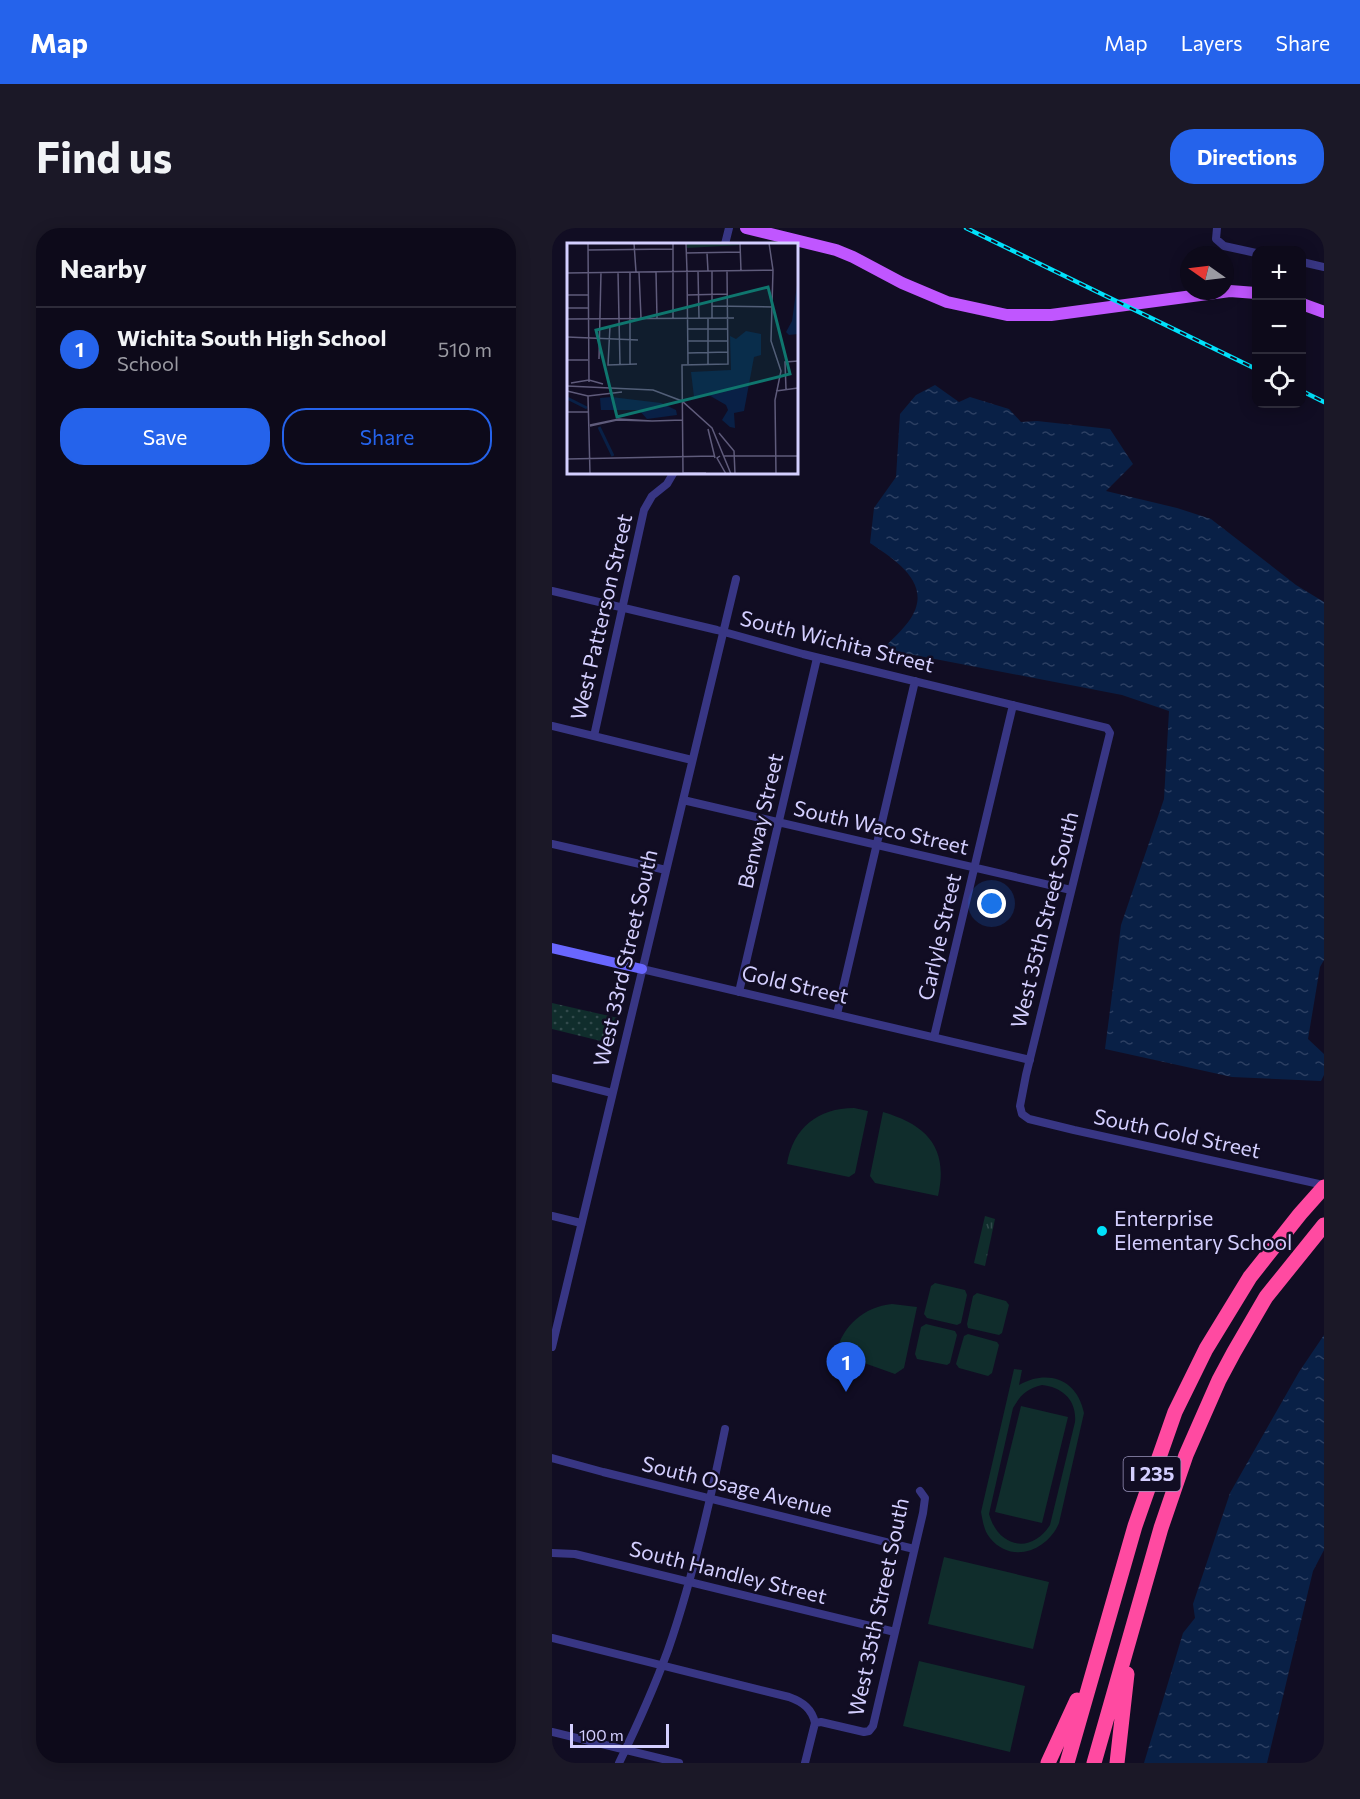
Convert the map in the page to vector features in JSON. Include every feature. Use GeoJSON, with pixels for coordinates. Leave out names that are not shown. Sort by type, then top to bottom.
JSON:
{"type":"FeatureCollection","features":[{"type":"Feature","properties":{"kind":"highway","name":"I 235"},"geometry":{"type":"LineString","coordinates":[[1067,1763],[1135,1526],[1175,1412],[1206,1349],[1250,1277],[1324,1186]]}},
{"type":"Feature","properties":{"kind":"highway","name":"I 235"},"geometry":{"type":"LineString","coordinates":[[1094,1763],[1161,1528],[1186,1455],[1219,1380],[1266,1298],[1324,1225]]}},
{"type":"Feature","properties":{"kind":"highway"},"geometry":{"type":"LineString","coordinates":[[1117,1763],[1132,1627]]}},
{"type":"Feature","properties":{"kind":"highway"},"geometry":{"type":"LineString","coordinates":[[1048,1763],[1099,1651]]}},
{"type":"Feature","properties":{"kind":"main road"},"geometry":{"type":"LineString","coordinates":[[746,228],[817,244],[840,252],[902,283],[947,302],[1007,315],[1051,315],[1230,291],[1252,293]]}},
{"type":"Feature","properties":{"kind":"main road"},"geometry":{"type":"LineString","coordinates":[[1306,305],[1324,312]]}},
{"type":"Feature","properties":{"kind":"street"},"geometry":{"type":"LineString","coordinates":[[725,243],[729,228]]}},
{"type":"Feature","properties":{"kind":"street"},"geometry":{"type":"LineString","coordinates":[[1217,228],[1216,239],[1219,243],[1252,252]]}},
{"type":"Feature","properties":{"kind":"street"},"geometry":{"type":"LineString","coordinates":[[1306,263],[1324,267]]}},
{"type":"Feature","properties":{"kind":"street","name":"West Patterson Street"},"geometry":{"type":"LineString","coordinates":[[594,736],[644,510],[652,496],[672,476]]}},
{"type":"Feature","properties":{"kind":"street","name":"West 33rd Street South"},"geometry":{"type":"LineString","coordinates":[[552,1347],[736,579]]}},
{"type":"Feature","properties":{"kind":"street","name":"South Wichita Street"},"geometry":{"type":"LineString","coordinates":[[552,591],[723,632],[818,658],[1104,726],[1110,733]]}},
{"type":"Feature","properties":{"kind":"street","name":"Benway Street"},"geometry":{"type":"LineString","coordinates":[[739,992],[818,658]]}},
{"type":"Feature","properties":{"kind":"street"},"geometry":{"type":"LineString","coordinates":[[837,1014],[915,681]]}},
{"type":"Feature","properties":{"kind":"street","name":"Carlyle Street"},"geometry":{"type":"LineString","coordinates":[[934,1037],[1013,705]]}},
{"type":"Feature","properties":{"kind":"street"},"geometry":{"type":"LineString","coordinates":[[552,726],[692,760]]}},
{"type":"Feature","properties":{"kind":"street","name":"West 35th Street South"},"geometry":{"type":"LineString","coordinates":[[1024,1116],[1020,1111],[1020,1106],[1030,1060],[1110,733]]}},
{"type":"Feature","properties":{"kind":"street","name":"South Waco Street"},"geometry":{"type":"LineString","coordinates":[[682,800],[1071,890]]}},
{"type":"Feature","properties":{"kind":"street"},"geometry":{"type":"LineString","coordinates":[[552,844],[666,870]]}},
{"type":"Feature","properties":{"kind":"street","name":"Gold Street"},"geometry":{"type":"LineString","coordinates":[[552,948],[1030,1060]]}},
{"type":"Feature","properties":{"kind":"street"},"geometry":{"type":"LineString","coordinates":[[552,1078],[612,1093]]}},
{"type":"Feature","properties":{"kind":"street","name":"South Gold Street"},"geometry":{"type":"LineString","coordinates":[[1024,1116],[1074,1130],[1324,1186]]}},
{"type":"Feature","properties":{"kind":"street"},"geometry":{"type":"LineString","coordinates":[[552,1216],[581,1223]]}},
{"type":"Feature","properties":{"kind":"street"},"geometry":{"type":"LineString","coordinates":[[619,1763],[662,1665],[689,1582],[725,1429]]}},
{"type":"Feature","properties":{"kind":"street","name":"South Osage Avenue"},"geometry":{"type":"LineString","coordinates":[[552,1458],[914,1549]]}},
{"type":"Feature","properties":{"kind":"street","name":"West 35th Street South"},"geometry":{"type":"LineString","coordinates":[[805,1763],[815,1724],[820,1722],[864,1732],[869,1731],[873,1726],[925,1498],[920,1491]]}},
{"type":"Feature","properties":{"kind":"street","name":"South Handley Street"},"geometry":{"type":"LineString","coordinates":[[552,1553],[575,1554],[895,1632]]}},
{"type":"Feature","properties":{"kind":"street"},"geometry":{"type":"LineString","coordinates":[[552,1638],[792,1698],[806,1706],[812,1713],[815,1724]]}},
{"type":"Feature","properties":{"kind":"street"},"geometry":{"type":"LineString","coordinates":[[552,1732],[679,1763]]}},
{"type":"Feature","properties":{"kind":"green space"},"geometry":{"type":"Polygon","coordinates":[[[552,1003],[618,1018],[613,1044],[552,1029],[552,1003]]]}},
{"type":"Feature","properties":{"kind":"green space"},"geometry":{"type":"Polygon","coordinates":[[[854,1108],[868,1111],[855,1173],[849,1177],[787,1164],[795,1140],[809,1122],[829,1112],[854,1108]]]}},
{"type":"Feature","properties":{"kind":"green space"},"geometry":{"type":"Polygon","coordinates":[[[883,1112],[912,1124],[931,1141],[940,1164],[941,1179],[938,1196],[875,1183],[870,1176],[883,1112]]]}},
{"type":"Feature","properties":{"kind":"green space"},"geometry":{"type":"Polygon","coordinates":[[[985,1216],[995,1219],[985,1266],[974,1263],[985,1216]]]}},
{"type":"Feature","properties":{"kind":"green space"},"geometry":{"type":"Polygon","coordinates":[[[935,1283],[965,1290],[967,1295],[961,1323],[957,1325],[927,1318],[924,1314],[931,1286],[935,1283]]]}},
{"type":"Feature","properties":{"kind":"green space"},"geometry":{"type":"Polygon","coordinates":[[[977,1293],[1006,1301],[1009,1305],[1002,1333],[999,1335],[968,1328],[973,1296],[977,1293]]]}},
{"type":"Feature","properties":{"kind":"green space"},"geometry":{"type":"Polygon","coordinates":[[[892,1304],[917,1307],[904,1368],[895,1374],[836,1353],[844,1334],[856,1319],[872,1309],[892,1304]]]}},
{"type":"Feature","properties":{"kind":"green space"},"geometry":{"type":"Polygon","coordinates":[[[926,1324],[955,1331],[957,1335],[950,1363],[947,1365],[917,1359],[915,1354],[921,1327],[926,1324]]]}},
{"type":"Feature","properties":{"kind":"green space"},"geometry":{"type":"Polygon","coordinates":[[[968,1334],[997,1342],[999,1345],[992,1373],[988,1376],[959,1368],[956,1364],[964,1336],[968,1334]]]}},
{"type":"Feature","properties":{"kind":"green space"},"geometry":{"type":"Polygon","coordinates":[[[1014,1369],[1022,1370],[1019,1385],[1030,1380],[1050,1378],[1068,1385],[1075,1392],[1084,1413],[1059,1523],[1054,1533],[1047,1541],[1029,1551],[1009,1551],[990,1538],[981,1512],[1014,1369]],[[1042,1385],[1028,1390],[1013,1408],[989,1514],[1000,1534],[1016,1543],[1034,1541],[1050,1525],[1075,1422],[1074,1407],[1071,1401],[1062,1392],[1042,1385]]]}},
{"type":"Feature","properties":{"kind":"green space"},"geometry":{"type":"Polygon","coordinates":[[[1021,1406],[1068,1417],[1042,1523],[995,1512],[1021,1406]]]}},
{"type":"Feature","properties":{"kind":"green space"},"geometry":{"type":"Polygon","coordinates":[[[944,1557],[1049,1582],[1033,1649],[928,1624],[944,1557]]]}},
{"type":"Feature","properties":{"kind":"green space"},"geometry":{"type":"Polygon","coordinates":[[[919,1661],[1025,1686],[1010,1752],[903,1726],[919,1661]]]}},
{"type":"Feature","properties":{"kind":"water"},"geometry":{"type":"Polygon","coordinates":[[[935,385],[959,402],[970,397],[1009,409],[1021,422],[1037,421],[1110,429],[1133,464],[1106,491],[1177,508],[1211,519],[1296,585],[1324,602],[1324,960],[1320,967],[1308,1039],[1324,1054],[1324,1075],[1321,1081],[1232,1077],[1105,1049],[1121,925],[1164,799],[1169,711],[1122,695],[883,649],[911,618],[917,605],[917,594],[914,583],[900,565],[870,543],[874,508],[896,477],[900,414],[916,395],[935,385]]]}},
{"type":"Feature","properties":{"kind":"water"},"geometry":{"type":"Polygon","coordinates":[[[1324,1335],[1324,1550],[1313,1571],[1267,1763],[1144,1763],[1183,1633],[1195,1618],[1193,1604],[1230,1493],[1299,1372],[1324,1335]]]}},
{"type":"Feature","properties":{"kind":"railway"},"geometry":{"type":"LineString","coordinates":[[966,228],[1252,367]]}},
{"type":"Feature","properties":{"kind":"railway"},"geometry":{"type":"LineString","coordinates":[[1306,393],[1324,402]]}},
{"type":"Feature","properties":{"kind":"place","name":"Enterprise Elementary School"},"geometry":{"type":"Point","coordinates":[1102,1231]}},
{"type":"Feature","properties":{"kind":"place","name":"Wichita South High School"},"geometry":{"type":"Point","coordinates":[846,1392]}}]}
